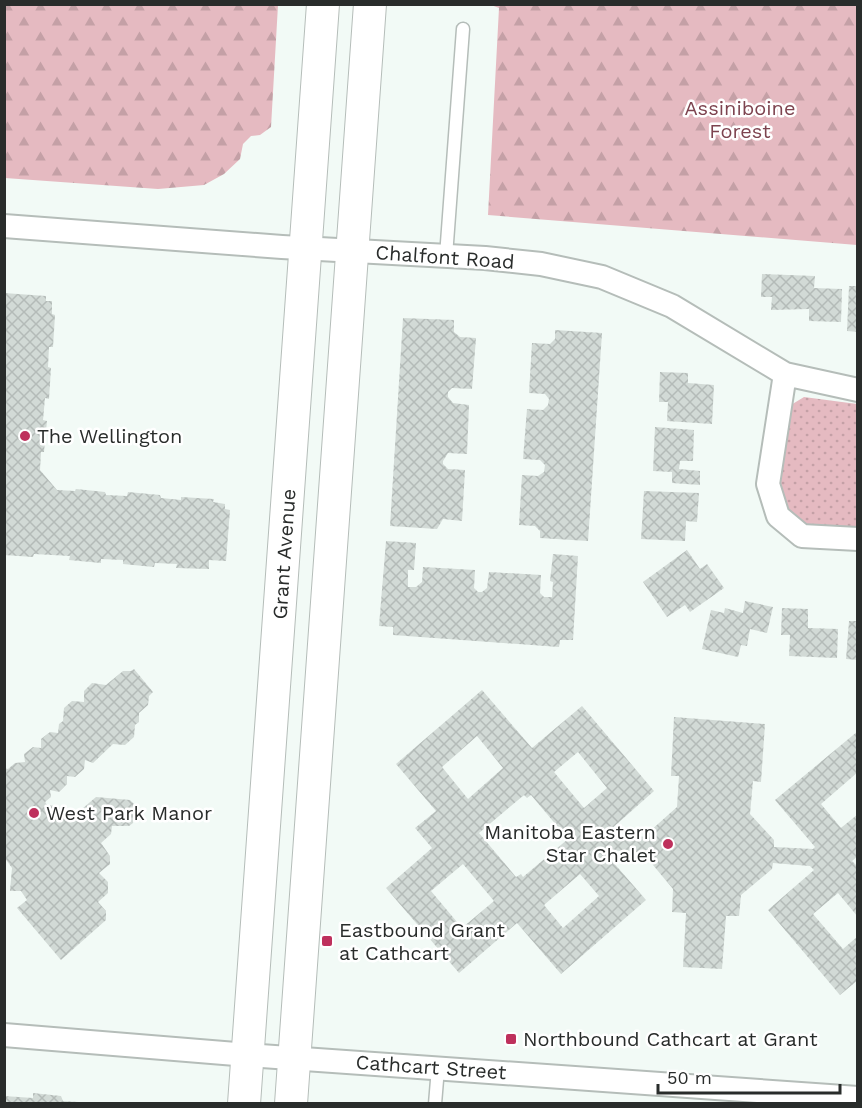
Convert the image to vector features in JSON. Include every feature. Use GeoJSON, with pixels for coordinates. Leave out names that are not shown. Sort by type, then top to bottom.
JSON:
{"type":"FeatureCollection","features":[{"type":"Feature","properties":{"kind":"main road","name":"Grant Avenue"},"geometry":{"type":"LineString","coordinates":[[244,1104],[323,4]]}},
{"type":"Feature","properties":{"kind":"main road"},"geometry":{"type":"LineString","coordinates":[[291,1104],[370,4]]}},
{"type":"Feature","properties":{"kind":"street","name":"Chalfont Road"},"geometry":{"type":"LineString","coordinates":[[4,226],[541,264],[602,277],[672,306],[785,375],[858,390]]}},
{"type":"Feature","properties":{"kind":"street"},"geometry":{"type":"LineString","coordinates":[[785,375],[768,484],[778,516],[802,536],[858,539]]}},
{"type":"Feature","properties":{"kind":"street","name":"Cathcart Street"},"geometry":{"type":"LineString","coordinates":[[4,1035],[248,1055],[858,1098]]}},
{"type":"Feature","properties":{"kind":"lane"},"geometry":{"type":"LineString","coordinates":[[446,256],[463,29]]}},
{"type":"Feature","properties":{"kind":"lane"},"geometry":{"type":"LineString","coordinates":[[435,1104],[438,1068]]}},
{"type":"Feature","properties":{"kind":"green space"},"geometry":{"type":"Polygon","coordinates":[[[4,5],[278,5],[271,127],[260,135],[251,136],[243,144],[240,159],[224,174],[204,185],[158,189],[5,178],[4,5]]]}},
{"type":"Feature","properties":{"kind":"green space","name":"Assiniboine Forest"},"geometry":{"type":"Polygon","coordinates":[[[491,5],[857,5],[857,245],[488,215],[499,8],[491,5]]]}},
{"type":"Feature","properties":{"kind":"green space"},"geometry":{"type":"Polygon","coordinates":[[[804,397],[857,404],[857,530],[811,526],[796,518],[787,507],[781,492],[779,457],[786,408],[804,397]]]}},
{"type":"Feature","properties":{"kind":"building"},"geometry":{"type":"Polygon","coordinates":[[[762,274],[815,276],[814,288],[842,289],[841,322],[809,321],[809,309],[771,310],[772,297],[761,297],[762,274]]]}},
{"type":"Feature","properties":{"kind":"building"},"geometry":{"type":"Polygon","coordinates":[[[849,286],[858,286],[858,332],[847,331],[849,286]]]}},
{"type":"Feature","properties":{"kind":"building","name":"The Wellington"},"geometry":{"type":"Polygon","coordinates":[[[4,293],[46,296],[46,301],[52,301],[52,314],[55,315],[53,347],[49,347],[48,367],[51,368],[49,399],[45,398],[43,420],[47,421],[40,470],[57,490],[75,491],[76,489],[105,492],[106,495],[127,496],[128,492],[160,495],[161,498],[181,500],[181,497],[214,499],[213,502],[225,504],[225,509],[230,510],[226,561],[209,560],[209,569],[176,568],[177,564],[155,563],[154,567],[123,564],[123,560],[101,559],[101,563],[69,560],[70,556],[4,555],[4,293]]]}},
{"type":"Feature","properties":{"kind":"building"},"geometry":{"type":"Polygon","coordinates":[[[403,318],[454,320],[454,332],[460,337],[476,338],[472,389],[452,388],[448,392],[448,397],[453,403],[469,405],[467,454],[448,453],[443,461],[448,469],[465,470],[462,521],[443,519],[437,529],[390,526],[403,318]]]}},
{"type":"Feature","properties":{"kind":"building"},"geometry":{"type":"Polygon","coordinates":[[[555,330],[602,333],[588,541],[540,538],[540,531],[535,526],[519,525],[522,475],[538,476],[544,472],[545,465],[540,460],[523,459],[527,409],[543,410],[548,405],[549,399],[545,394],[529,393],[532,343],[550,344],[555,339],[555,330]]]}},
{"type":"Feature","properties":{"kind":"building"},"geometry":{"type":"Polygon","coordinates":[[[660,372],[688,373],[688,383],[714,385],[712,424],[667,421],[668,402],[659,402],[660,372]]]}},
{"type":"Feature","properties":{"kind":"building"},"geometry":{"type":"Polygon","coordinates":[[[655,427],[694,430],[693,461],[680,461],[679,469],[700,471],[700,485],[672,483],[672,472],[653,471],[655,427]]]}},
{"type":"Feature","properties":{"kind":"building"},"geometry":{"type":"Polygon","coordinates":[[[644,491],[699,493],[697,522],[686,521],[685,541],[641,539],[644,491]]]}},
{"type":"Feature","properties":{"kind":"building"},"geometry":{"type":"Polygon","coordinates":[[[386,541],[416,543],[414,570],[408,570],[408,587],[416,587],[422,582],[423,567],[475,570],[474,588],[478,592],[487,588],[489,572],[541,575],[540,593],[544,597],[552,597],[553,582],[550,581],[553,554],[578,556],[573,640],[560,640],[559,647],[393,635],[393,627],[379,626],[386,541]]]}},
{"type":"Feature","properties":{"kind":"building"},"geometry":{"type":"Polygon","coordinates":[[[687,550],[700,569],[707,564],[724,588],[690,612],[685,605],[667,617],[643,582],[687,550]]]}},
{"type":"Feature","properties":{"kind":"building"},"geometry":{"type":"Polygon","coordinates":[[[745,601],[773,607],[767,633],[750,629],[747,646],[741,645],[738,657],[702,649],[711,610],[724,613],[725,608],[743,613],[745,601]]]}},
{"type":"Feature","properties":{"kind":"building"},"geometry":{"type":"Polygon","coordinates":[[[782,608],[808,609],[808,628],[838,629],[837,658],[789,656],[790,635],[781,635],[782,608]]]}},
{"type":"Feature","properties":{"kind":"building"},"geometry":{"type":"Polygon","coordinates":[[[849,621],[858,621],[858,660],[846,659],[849,621]]]}},
{"type":"Feature","properties":{"kind":"building","name":"West Park Manor"},"geometry":{"type":"Polygon","coordinates":[[[134,669],[153,692],[149,696],[148,705],[139,713],[139,722],[135,725],[134,737],[125,745],[113,744],[93,763],[85,760],[84,769],[75,777],[67,776],[67,784],[59,792],[50,790],[51,797],[45,802],[47,805],[58,806],[69,820],[96,797],[130,800],[135,805],[133,823],[129,826],[112,826],[111,834],[101,843],[110,856],[110,864],[99,873],[108,882],[108,893],[98,902],[106,911],[106,920],[61,960],[17,908],[27,900],[21,891],[10,891],[12,868],[4,857],[4,768],[8,769],[15,763],[25,762],[24,754],[33,747],[41,748],[41,739],[50,732],[58,733],[59,724],[63,721],[64,708],[72,701],[84,702],[84,691],[92,683],[106,685],[123,671],[134,669]]]}},
{"type":"Feature","properties":{"kind":"building","name":"Manitoba Eastern Star Chalet"},"geometry":{"type":"Polygon","coordinates":[[[482,690],[532,748],[582,706],[654,791],[609,831],[613,834],[648,837],[649,832],[677,807],[679,776],[671,776],[674,717],[765,724],[761,782],[753,781],[750,814],[774,840],[774,847],[813,849],[815,847],[775,800],[858,731],[858,772],[821,804],[841,828],[858,814],[858,856],[852,861],[858,867],[858,917],[838,893],[813,914],[843,949],[858,936],[858,980],[840,995],[768,910],[814,870],[810,866],[773,863],[772,869],[741,895],[739,916],[726,916],[722,969],[683,967],[686,913],[672,912],[673,889],[648,859],[648,853],[610,850],[606,854],[646,900],[561,974],[517,923],[459,973],[386,888],[432,848],[415,828],[436,811],[396,764],[482,690]],[[477,736],[442,767],[468,799],[503,768],[477,736]],[[578,752],[554,772],[584,808],[607,788],[578,752]],[[524,795],[479,833],[516,877],[521,874],[523,877],[568,839],[531,795],[527,798],[524,795]],[[463,864],[431,891],[462,928],[494,901],[463,864]],[[580,874],[544,905],[563,928],[599,896],[580,874]]]}},
{"type":"Feature","properties":{"kind":"building"},"geometry":{"type":"Polygon","coordinates":[[[33,1093],[61,1096],[63,1101],[79,1102],[79,1104],[4,1104],[4,1096],[33,1098],[33,1093]]]}},
{"type":"Feature","properties":{"kind":"place","name":"The Wellington"},"geometry":{"type":"Point","coordinates":[25,436]}},
{"type":"Feature","properties":{"kind":"place","name":"West Park Manor"},"geometry":{"type":"Point","coordinates":[34,813]}},
{"type":"Feature","properties":{"kind":"place","name":"Manitoba Eastern Star Chalet"},"geometry":{"type":"Point","coordinates":[668,844]}},
{"type":"Feature","properties":{"kind":"place","name":"Eastbound Grant at Cathcart"},"geometry":{"type":"Point","coordinates":[327,941]}},
{"type":"Feature","properties":{"kind":"place","name":"Northbound Cathcart at Grant"},"geometry":{"type":"Point","coordinates":[511,1039]}}]}
